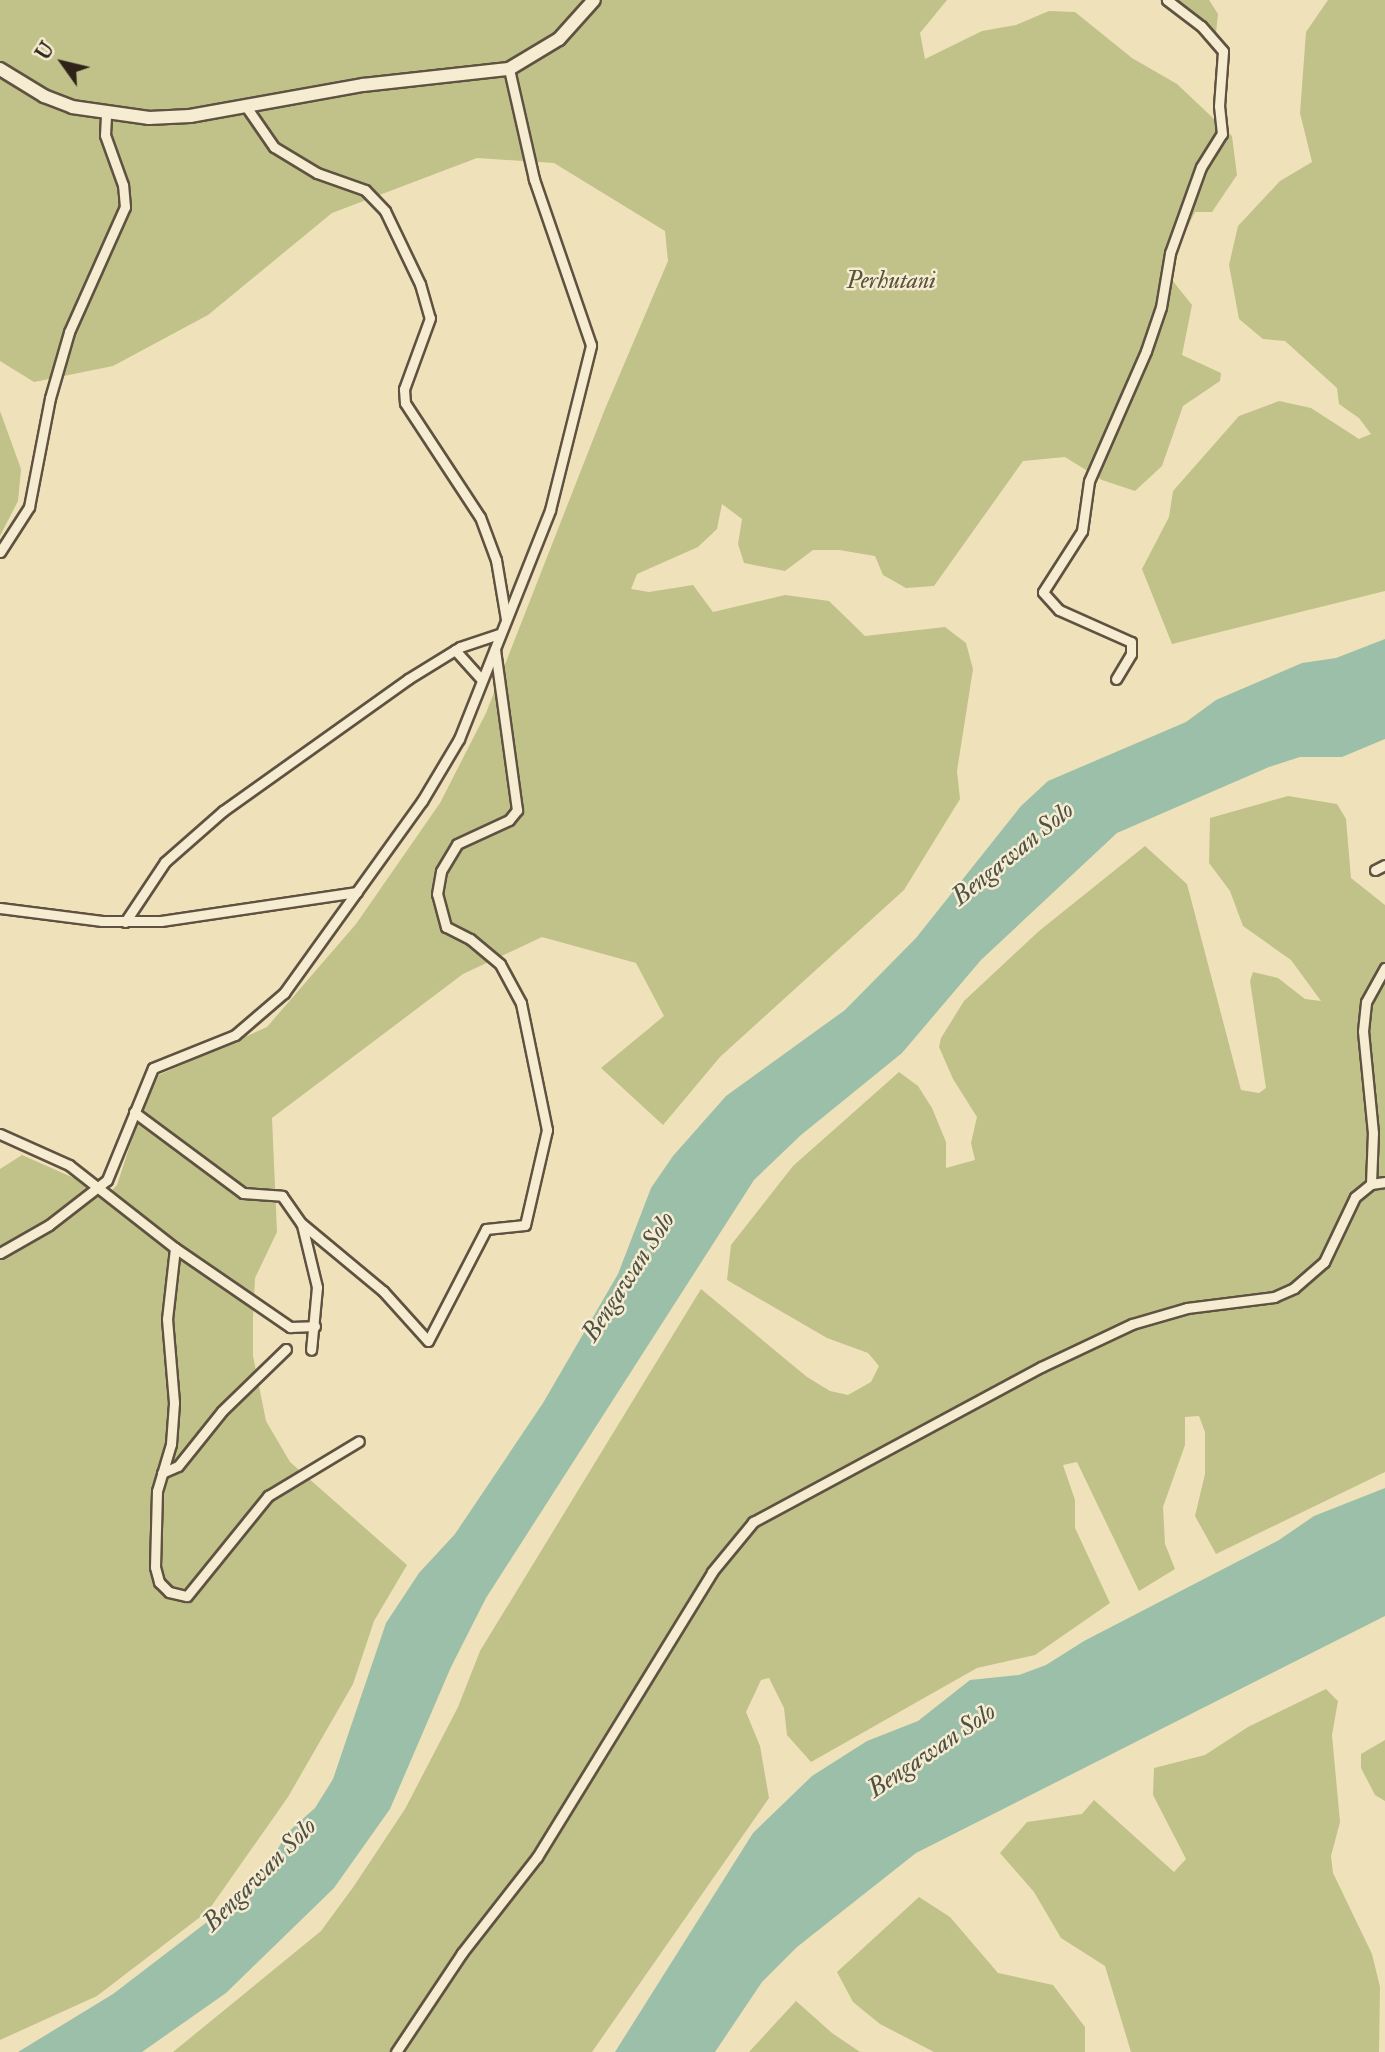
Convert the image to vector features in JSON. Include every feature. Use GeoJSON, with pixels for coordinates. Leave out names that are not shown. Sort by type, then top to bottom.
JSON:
{"type":"FeatureCollection","features":[{"type":"Feature","properties":{"kind":"street"},"geometry":{"type":"LineString","coordinates":[[0,69],[50,99],[106,115],[190,116],[245,105],[509,69],[559,39],[594,0]]}},
{"type":"Feature","properties":{"kind":"street"},"geometry":{"type":"LineString","coordinates":[[1116,679],[1131,654],[1131,642],[1059,610],[1043,592],[1082,531],[1089,481],[1146,351],[1161,307],[1170,253],[1202,167],[1222,134],[1219,106],[1223,51],[1202,26],[1167,0]]}},
{"type":"Feature","properties":{"kind":"street"},"geometry":{"type":"LineString","coordinates":[[0,1253],[101,1187],[116,1166],[134,1112],[153,1068],[234,1035],[284,993],[442,772],[482,680],[550,510],[591,345],[534,179],[509,69]]}},
{"type":"Feature","properties":{"kind":"street"},"geometry":{"type":"LineString","coordinates":[[245,105],[274,147],[317,173],[371,193],[385,211],[429,310],[425,337],[404,389],[405,403],[480,517],[496,560],[506,619]]}},
{"type":"Feature","properties":{"kind":"street"},"geometry":{"type":"LineString","coordinates":[[0,552],[29,507],[50,398],[69,332],[125,207],[124,185],[105,135],[106,115]]}},
{"type":"Feature","properties":{"kind":"street"},"geometry":{"type":"LineString","coordinates":[[125,922],[165,862],[223,811],[356,713],[455,650],[499,634]]}},
{"type":"Feature","properties":{"kind":"street"},"geometry":{"type":"LineString","coordinates":[[134,1112],[243,1193],[282,1196],[301,1223],[383,1291],[428,1341],[486,1229],[527,1223],[547,1130],[521,1003],[500,964],[470,939],[446,927],[437,894],[441,871],[457,844],[509,820],[517,810],[495,648]]}},
{"type":"Feature","properties":{"kind":"street"},"geometry":{"type":"LineString","coordinates":[[455,650],[482,680]]}},
{"type":"Feature","properties":{"kind":"street"},"geometry":{"type":"LineString","coordinates":[[1375,870],[1385,865]]}},
{"type":"Feature","properties":{"kind":"street"},"geometry":{"type":"LineString","coordinates":[[0,908],[125,922],[209,917],[357,892]]}},
{"type":"Feature","properties":{"kind":"street"},"geometry":{"type":"LineString","coordinates":[[396,2052],[462,1953],[537,1857],[712,1572],[753,1522],[886,1448],[1132,1324],[1187,1308],[1274,1297],[1294,1288],[1324,1262],[1342,1218],[1371,1184],[1373,1133],[1363,1031],[1366,1002],[1385,968]]}},
{"type":"Feature","properties":{"kind":"street"},"geometry":{"type":"LineString","coordinates":[[0,1134],[60,1160],[101,1187],[175,1248],[290,1327],[315,1326]]}},
{"type":"Feature","properties":{"kind":"street"},"geometry":{"type":"LineString","coordinates":[[1371,1184],[1385,1182]]}},
{"type":"Feature","properties":{"kind":"street"},"geometry":{"type":"LineString","coordinates":[[301,1223],[316,1271],[315,1326],[311,1350]]}},
{"type":"Feature","properties":{"kind":"street"},"geometry":{"type":"LineString","coordinates":[[175,1248],[167,1319],[174,1403],[171,1444],[157,1491],[156,1573],[169,1592],[182,1598],[206,1578],[268,1496],[359,1441]]}},
{"type":"Feature","properties":{"kind":"street"},"geometry":{"type":"LineString","coordinates":[[162,1474],[178,1466],[222,1411],[286,1349]]}},
{"type":"Feature","properties":{"kind":"green space","name":"Perhutani"},"geometry":{"type":"Polygon","coordinates":[[[0,0],[947,0],[920,33],[925,59],[982,31],[1016,25],[1049,11],[1075,12],[1132,58],[1177,84],[1232,136],[1237,175],[1212,212],[1195,212],[1176,250],[1172,280],[1192,305],[1182,355],[1221,373],[1220,381],[1183,406],[1162,466],[1135,491],[1102,480],[1065,457],[1023,461],[934,586],[906,588],[883,575],[875,556],[839,550],[813,550],[785,571],[744,563],[738,544],[742,519],[722,504],[717,529],[698,547],[637,574],[631,589],[649,592],[693,585],[713,612],[785,595],[829,601],[865,636],[945,627],[966,643],[973,669],[957,771],[960,799],[904,890],[720,1057],[663,1125],[601,1068],[664,1016],[636,963],[542,937],[463,974],[272,1118],[277,1232],[255,1278],[253,1318],[253,1356],[266,1421],[290,1462],[407,1565],[374,1621],[353,1684],[288,1797],[208,1911],[97,1996],[0,2040],[0,1169],[22,1155],[74,1178],[103,1199],[117,1185],[146,1096],[159,1075],[267,1027],[356,924],[440,803],[486,713],[605,409],[668,261],[665,231],[554,163],[477,158],[332,213],[208,315],[113,366],[34,382],[0,361],[0,0]]]}},
{"type":"Feature","properties":{"kind":"green space"},"geometry":{"type":"Polygon","coordinates":[[[1174,0],[1209,0],[1218,14],[1216,33],[1174,0]]]}},
{"type":"Feature","properties":{"kind":"green space"},"geometry":{"type":"Polygon","coordinates":[[[1328,0],[1385,0],[1385,591],[1172,644],[1142,569],[1169,517],[1173,491],[1239,416],[1279,401],[1311,408],[1359,439],[1371,434],[1359,418],[1339,404],[1337,388],[1285,341],[1263,339],[1239,319],[1229,265],[1238,226],[1280,181],[1312,162],[1300,113],[1306,32],[1328,0]]]}},
{"type":"Feature","properties":{"kind":"green space"},"geometry":{"type":"Polygon","coordinates":[[[0,411],[21,469],[18,501],[0,536],[0,411]]]}},
{"type":"Feature","properties":{"kind":"green space"},"geometry":{"type":"Polygon","coordinates":[[[1288,796],[1337,804],[1346,819],[1351,878],[1385,905],[1385,1472],[1216,1554],[1195,1516],[1205,1474],[1205,1432],[1199,1416],[1185,1417],[1185,1445],[1163,1507],[1165,1544],[1175,1569],[1139,1591],[1077,1462],[1063,1465],[1075,1500],[1075,1528],[1110,1603],[1035,1655],[977,1668],[811,1762],[787,1735],[784,1708],[769,1678],[761,1680],[746,1712],[760,1746],[769,1798],[592,2052],[173,2052],[321,1931],[354,1886],[405,1809],[458,1707],[480,1651],[701,1289],[807,1377],[830,1391],[848,1395],[871,1382],[879,1366],[868,1353],[827,1338],[727,1280],[731,1245],[793,1166],[899,1072],[918,1086],[932,1108],[946,1142],[946,1168],[975,1160],[971,1143],[977,1117],[953,1079],[939,1047],[941,1038],[964,1001],[1039,931],[1145,846],[1187,884],[1241,1090],[1259,1093],[1266,1088],[1250,981],[1253,972],[1278,978],[1305,999],[1321,1001],[1291,960],[1243,926],[1230,891],[1209,863],[1210,818],[1288,796]]]}},
{"type":"Feature","properties":{"kind":"green space"},"geometry":{"type":"Polygon","coordinates":[[[1326,1689],[1338,1701],[1332,1735],[1340,1822],[1331,1856],[1333,1873],[1372,1954],[1380,1987],[1379,2052],[1131,2052],[1105,1966],[1061,1938],[1034,1892],[1000,1853],[1027,1822],[1082,1814],[1094,1800],[1174,1872],[1186,1859],[1153,1795],[1154,1768],[1205,1755],[1248,1727],[1326,1689]]]}},
{"type":"Feature","properties":{"kind":"green space"},"geometry":{"type":"Polygon","coordinates":[[[1385,1740],[1385,1801],[1375,1795],[1361,1768],[1361,1754],[1385,1740]]]}},
{"type":"Feature","properties":{"kind":"green space"},"geometry":{"type":"Polygon","coordinates":[[[919,1897],[950,1917],[998,1973],[1053,1985],[1085,2027],[1085,2052],[934,2052],[880,2024],[853,2002],[837,1972],[919,1897]]]}},
{"type":"Feature","properties":{"kind":"green space"},"geometry":{"type":"Polygon","coordinates":[[[796,2001],[832,2033],[860,2052],[749,2052],[796,2001]]]}},
{"type":"Feature","properties":{"kind":"water","name":"Bengawan Solo"},"geometry":{"type":"Polygon","coordinates":[[[1385,639],[1385,739],[1342,757],[1300,757],[1269,767],[1117,833],[981,960],[902,1053],[801,1135],[754,1180],[486,1598],[451,1667],[390,1809],[334,1888],[226,1993],[142,2052],[18,2052],[113,1994],[258,1883],[287,1833],[315,1808],[333,1779],[386,1623],[419,1573],[455,1534],[543,1403],[618,1274],[651,1188],[673,1156],[726,1096],[845,1010],[916,938],[1021,806],[1048,781],[1186,722],[1216,700],[1302,663],[1336,658],[1385,639]]]}},
{"type":"Feature","properties":{"kind":"water","name":"Bengawan Solo"},"geometry":{"type":"Polygon","coordinates":[[[1385,1488],[1385,1616],[916,1853],[797,1947],[762,1982],[715,2052],[615,2052],[753,1833],[812,1776],[867,1741],[918,1721],[970,1680],[1019,1675],[1046,1665],[1084,1641],[1279,1540],[1314,1516],[1385,1488]]]}}]}
